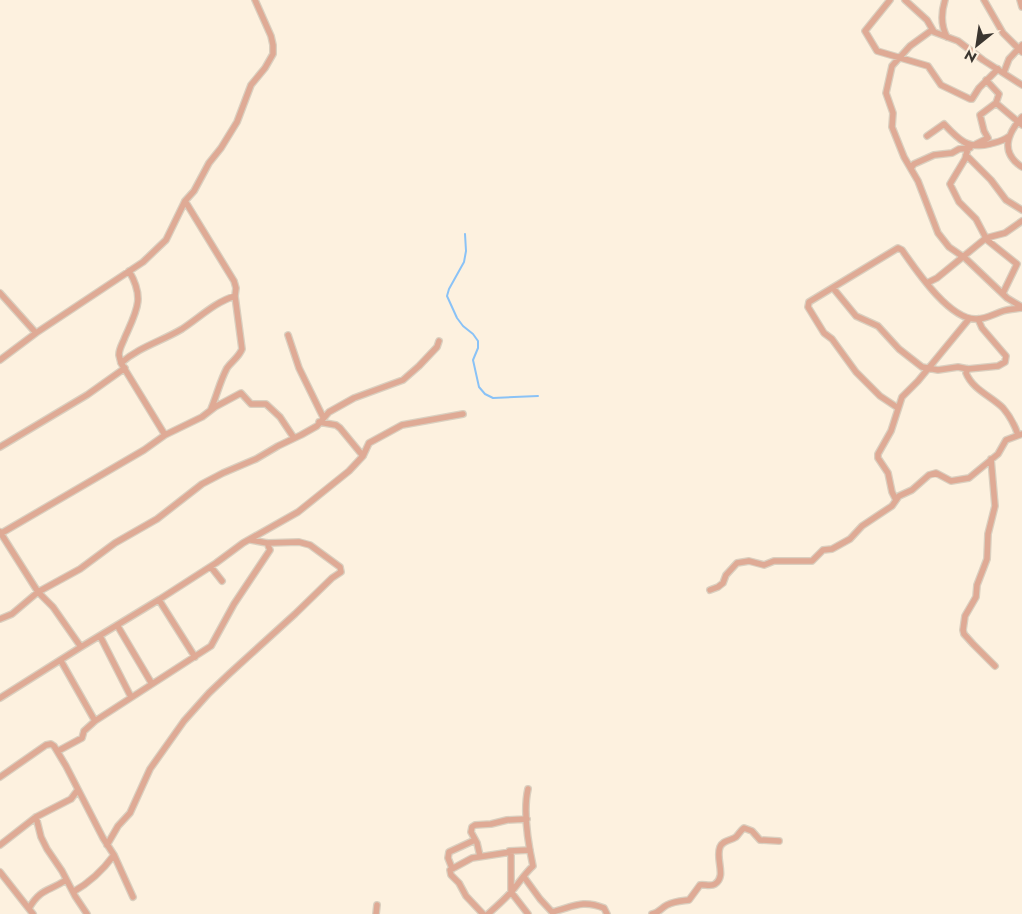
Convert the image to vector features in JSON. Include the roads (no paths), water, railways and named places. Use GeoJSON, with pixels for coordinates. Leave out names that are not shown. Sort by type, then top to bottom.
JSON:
{"type":"FeatureCollection","features":[{"type":"Feature","properties":{"kind":"street"},"geometry":{"type":"LineString","coordinates":[[0,360],[36,333],[143,262],[166,240],[185,201],[194,191],[209,163],[238,122],[251,85],[273,54],[271,36],[255,0]]}},
{"type":"Feature","properties":{"kind":"street"},"geometry":{"type":"LineString","coordinates":[[890,0],[865,33],[877,51],[928,66],[941,85],[970,99],[972,99],[986,80],[1001,70],[1021,49],[1003,33],[984,0]]}},
{"type":"Feature","properties":{"kind":"street"},"geometry":{"type":"LineString","coordinates":[[905,0],[927,20],[932,30],[946,38],[958,41],[1022,85]]}},
{"type":"Feature","properties":{"kind":"street"},"geometry":{"type":"LineString","coordinates":[[945,0],[942,24],[946,38]]}},
{"type":"Feature","properties":{"kind":"street"},"geometry":{"type":"LineString","coordinates":[[1020,0],[1022,7]]}},
{"type":"Feature","properties":{"kind":"street"},"geometry":{"type":"LineString","coordinates":[[932,30],[917,40],[892,66],[886,95],[893,112],[892,127],[905,160],[918,181],[936,230],[949,247],[963,256],[1010,300],[1022,308]]}},
{"type":"Feature","properties":{"kind":"street"},"geometry":{"type":"LineString","coordinates":[[910,168],[914,164],[934,155],[952,153],[988,138],[980,115],[996,103],[999,94],[986,80]]}},
{"type":"Feature","properties":{"kind":"street"},"geometry":{"type":"LineString","coordinates":[[927,136],[944,124],[968,147],[1006,141],[1020,121],[996,103]]}},
{"type":"Feature","properties":{"kind":"street"},"geometry":{"type":"LineString","coordinates":[[1006,141],[1013,159],[1022,167]]}},
{"type":"Feature","properties":{"kind":"street"},"geometry":{"type":"LineString","coordinates":[[968,147],[966,155],[950,184],[959,202],[976,219],[986,238],[1017,264],[1003,293]]}},
{"type":"Feature","properties":{"kind":"street"},"geometry":{"type":"LineString","coordinates":[[966,155],[991,180],[1006,200],[1022,210]]}},
{"type":"Feature","properties":{"kind":"street"},"geometry":{"type":"LineString","coordinates":[[185,201],[234,281],[236,288],[235,296],[242,349],[226,370],[210,411]]}},
{"type":"Feature","properties":{"kind":"street"},"geometry":{"type":"LineString","coordinates":[[927,283],[937,278],[986,238],[1005,233],[1022,221]]}},
{"type":"Feature","properties":{"kind":"street"},"geometry":{"type":"LineString","coordinates":[[898,408],[880,396],[856,372],[832,339],[824,333],[808,307],[809,302],[898,248],[902,250],[927,283],[951,309],[969,319],[978,319],[1022,308]]}},
{"type":"Feature","properties":{"kind":"street"},"geometry":{"type":"LineString","coordinates":[[129,271],[136,282],[139,298],[119,351],[121,363],[164,435]]}},
{"type":"Feature","properties":{"kind":"street"},"geometry":{"type":"LineString","coordinates":[[833,288],[856,316],[878,326],[899,350],[915,363],[928,369],[938,370],[958,367],[968,369],[1004,364],[1006,356],[979,325],[978,319]]}},
{"type":"Feature","properties":{"kind":"street"},"geometry":{"type":"LineString","coordinates":[[0,293],[36,333]]}},
{"type":"Feature","properties":{"kind":"street"},"geometry":{"type":"LineString","coordinates":[[121,363],[132,353],[180,330],[224,300],[235,296]]}},
{"type":"Feature","properties":{"kind":"street"},"geometry":{"type":"LineString","coordinates":[[896,500],[892,492],[888,473],[877,456],[891,431],[902,397],[969,319]]}},
{"type":"Feature","properties":{"kind":"street"},"geometry":{"type":"LineString","coordinates":[[288,335],[299,368],[322,420],[340,428],[363,456]]}},
{"type":"Feature","properties":{"kind":"street"},"geometry":{"type":"LineString","coordinates":[[0,619],[12,614],[38,592],[80,569],[115,543],[157,519],[202,484],[256,459],[317,426],[322,420],[354,398],[403,380],[420,366],[439,341]]}},
{"type":"Feature","properties":{"kind":"street"},"geometry":{"type":"LineString","coordinates":[[0,447],[87,395],[125,368]]}},
{"type":"Feature","properties":{"kind":"street"},"geometry":{"type":"LineString","coordinates":[[710,590],[723,584],[726,575],[738,563],[749,561],[764,565],[774,561],[812,561],[823,550],[832,549],[850,539],[862,526],[892,506],[905,492],[916,487],[932,474],[938,474],[948,480],[956,481],[971,477],[1001,450],[1006,440],[1020,435],[1002,408],[982,393],[968,378],[966,373],[968,369]]}},
{"type":"Feature","properties":{"kind":"street"},"geometry":{"type":"LineString","coordinates":[[81,647],[53,607],[38,592],[0,533],[144,450],[164,435],[202,417],[236,394],[241,393],[250,404],[266,404],[280,417],[294,438]]}},
{"type":"Feature","properties":{"kind":"street"},"geometry":{"type":"LineString","coordinates":[[0,698],[211,567],[237,547],[293,515],[349,471],[363,456],[369,443],[402,426],[462,414]]}},
{"type":"Feature","properties":{"kind":"street"},"geometry":{"type":"LineString","coordinates":[[991,459],[995,506],[988,534],[987,559],[977,585],[976,597],[965,616],[963,630],[964,634],[995,666]]}},
{"type":"Feature","properties":{"kind":"street"},"geometry":{"type":"LineString","coordinates":[[107,845],[118,826],[130,813],[150,769],[184,721],[209,693],[340,572],[340,567],[310,545],[299,542],[267,543],[251,540]]}},
{"type":"Feature","properties":{"kind":"street"},"geometry":{"type":"LineString","coordinates":[[58,752],[82,738],[87,728],[131,697],[211,646],[234,604],[270,550],[267,543]]}},
{"type":"Feature","properties":{"kind":"street"},"geometry":{"type":"LineString","coordinates":[[211,567],[222,581]]}},
{"type":"Feature","properties":{"kind":"street"},"geometry":{"type":"LineString","coordinates":[[159,600],[195,657]]}},
{"type":"Feature","properties":{"kind":"street"},"geometry":{"type":"LineString","coordinates":[[117,625],[152,684]]}},
{"type":"Feature","properties":{"kind":"street"},"geometry":{"type":"LineString","coordinates":[[100,636],[131,697]]}},
{"type":"Feature","properties":{"kind":"street"},"geometry":{"type":"LineString","coordinates":[[61,661],[95,722]]}},
{"type":"Feature","properties":{"kind":"street"},"geometry":{"type":"LineString","coordinates":[[0,777],[46,745],[51,744],[58,752],[77,791],[114,855],[132,897]]}},
{"type":"Feature","properties":{"kind":"street"},"geometry":{"type":"LineString","coordinates":[[488,914],[512,892],[526,872],[533,866],[527,819],[526,798],[528,789]]}},
{"type":"Feature","properties":{"kind":"street"},"geometry":{"type":"LineString","coordinates":[[0,845],[36,817],[71,799],[77,791]]}},
{"type":"Feature","properties":{"kind":"street"},"geometry":{"type":"LineString","coordinates":[[36,817],[41,837],[47,849],[62,871],[86,914]]}},
{"type":"Feature","properties":{"kind":"street"},"geometry":{"type":"LineString","coordinates":[[480,856],[471,832],[472,827],[507,820],[527,819]]}},
{"type":"Feature","properties":{"kind":"street"},"geometry":{"type":"LineString","coordinates":[[652,914],[657,914],[666,905],[677,901],[689,900],[700,885],[712,886],[716,884],[721,873],[720,848],[724,842],[736,836],[744,828],[752,832],[760,840],[778,841]]}},
{"type":"Feature","properties":{"kind":"street"},"geometry":{"type":"LineString","coordinates":[[475,840],[449,852],[448,858],[452,868],[450,872],[459,883],[468,900],[483,914]]}},
{"type":"Feature","properties":{"kind":"street"},"geometry":{"type":"LineString","coordinates":[[452,868],[465,860],[480,856],[511,852],[509,851],[530,850]]}},
{"type":"Feature","properties":{"kind":"street"},"geometry":{"type":"LineString","coordinates":[[511,852],[512,892],[528,914]]}},
{"type":"Feature","properties":{"kind":"street"},"geometry":{"type":"LineString","coordinates":[[73,892],[87,884],[92,877],[106,867],[114,855]]}},
{"type":"Feature","properties":{"kind":"street"},"geometry":{"type":"LineString","coordinates":[[0,872],[31,911],[40,893],[55,888],[66,880]]}},
{"type":"Feature","properties":{"kind":"street"},"geometry":{"type":"LineString","coordinates":[[524,877],[552,912],[556,913],[571,905],[592,903],[604,908],[607,914]]}},
{"type":"Feature","properties":{"kind":"street"},"geometry":{"type":"LineString","coordinates":[[376,914],[377,905]]}},
{"type":"Feature","properties":{"kind":"waterway"},"geometry":{"type":"LineString","coordinates":[[465,234],[466,251],[464,262],[447,296],[457,318],[478,341],[478,348],[473,360],[479,387],[485,394],[493,398],[538,396]]}}]}
